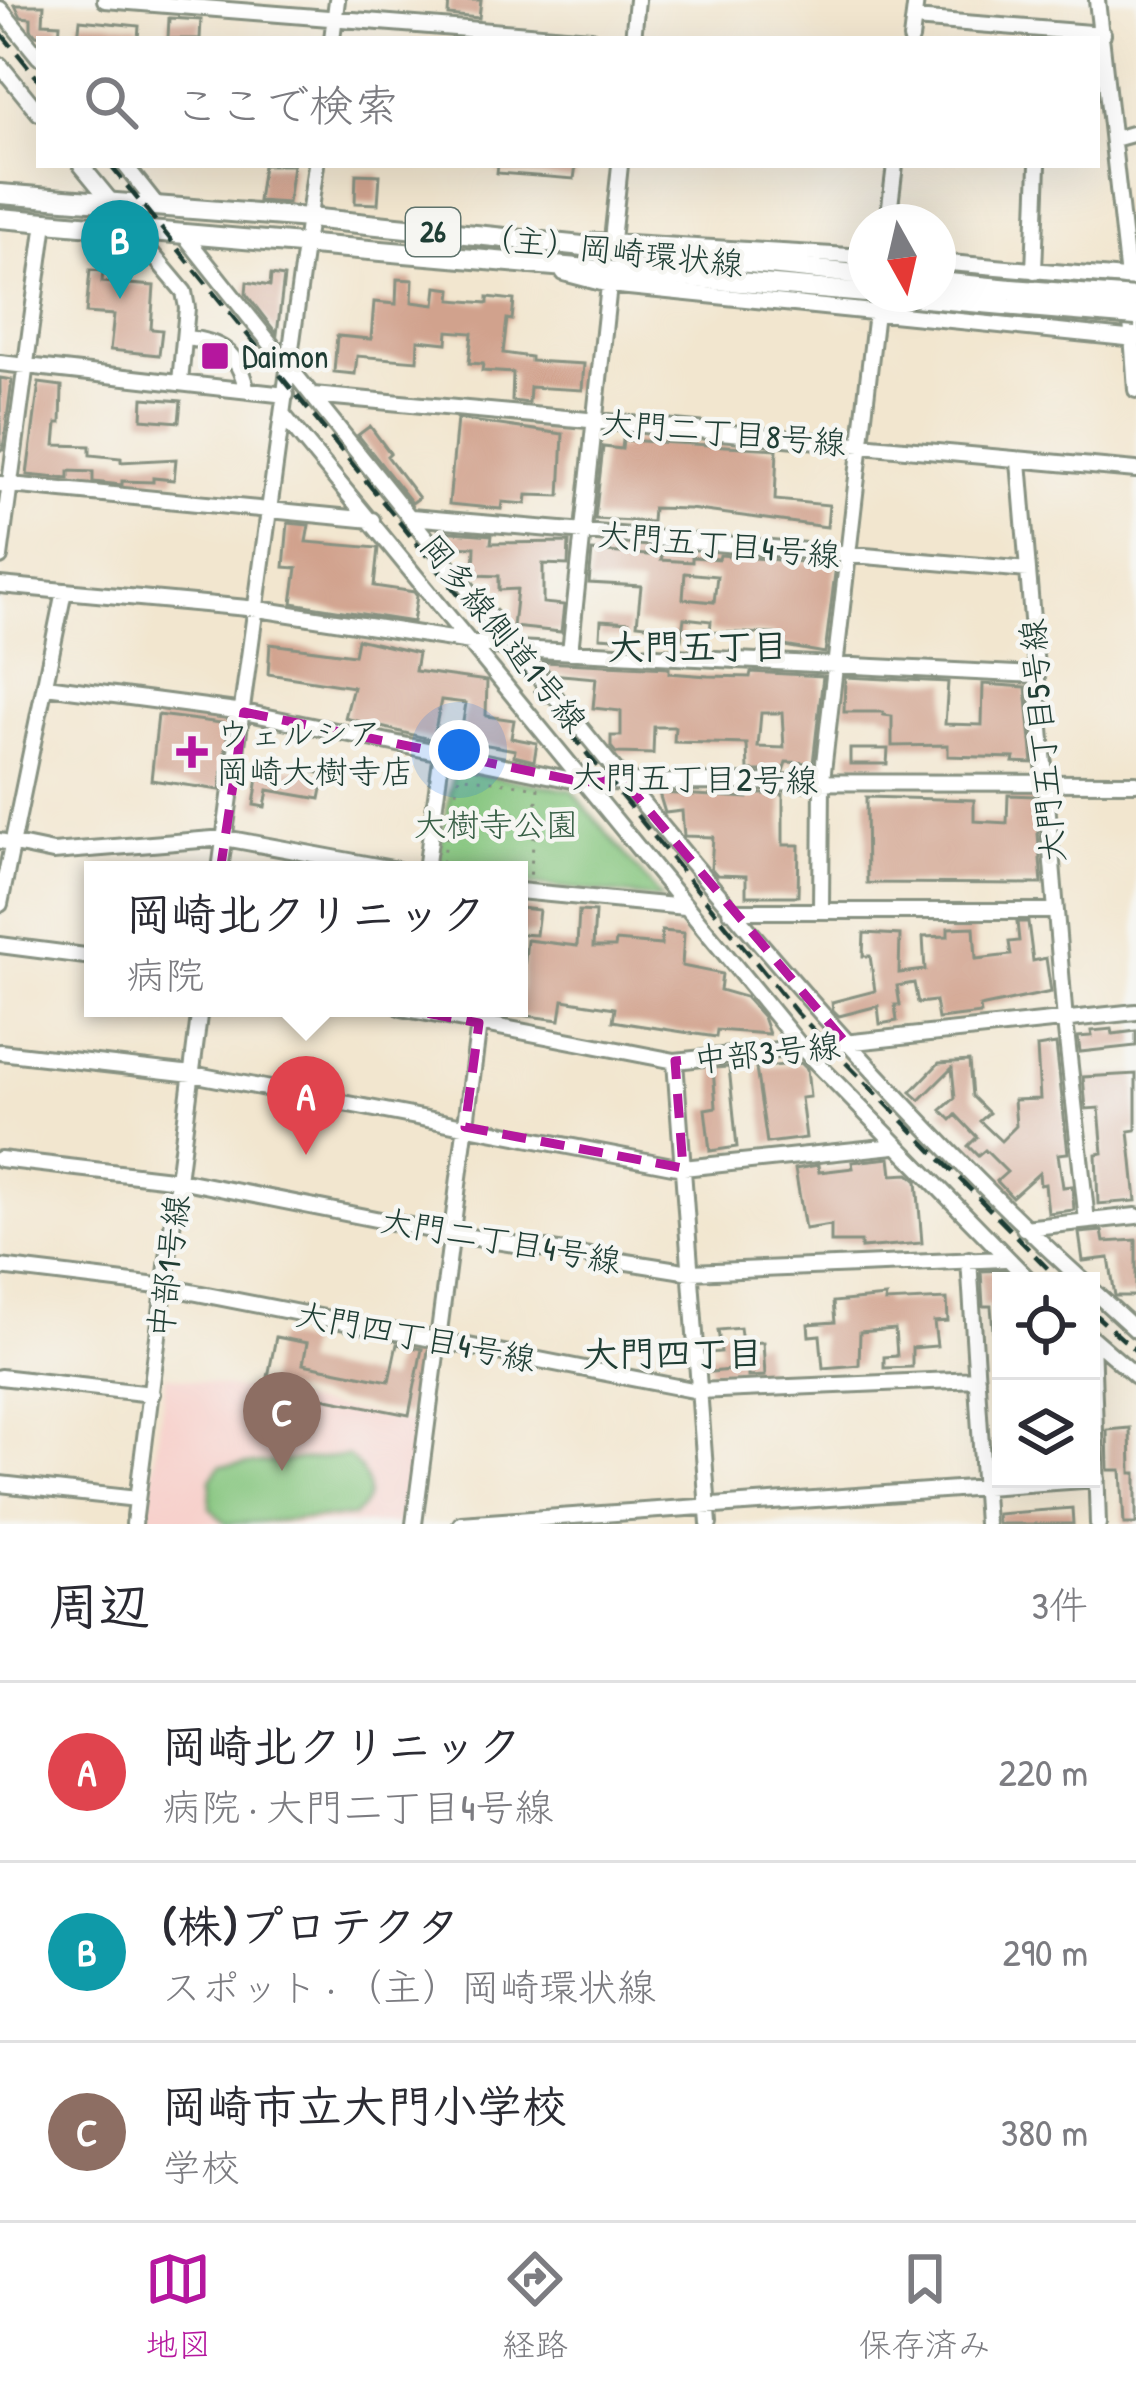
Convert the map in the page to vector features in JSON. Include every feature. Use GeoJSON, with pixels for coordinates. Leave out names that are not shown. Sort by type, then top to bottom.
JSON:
{"type":"FeatureCollection","features":[{"type":"Feature","properties":{"kind":"main road","name":"（主）岡崎環状線"},"geometry":{"type":"LineString","coordinates":[[0,194],[309,218],[848,273]]}},
{"type":"Feature","properties":{"kind":"main road","name":"（主）岡崎環状線"},"geometry":{"type":"LineString","coordinates":[[0,218],[848,291]]}},
{"type":"Feature","properties":{"kind":"main road"},"geometry":{"type":"LineString","coordinates":[[956,286],[1136,316]]}},
{"type":"Feature","properties":{"kind":"main road"},"geometry":{"type":"LineString","coordinates":[[956,300],[1136,298]]}},
{"type":"Feature","properties":{"kind":"street"},"geometry":{"type":"LineString","coordinates":[[105,0],[554,36]]}},
{"type":"Feature","properties":{"kind":"street"},"geometry":{"type":"LineString","coordinates":[[332,36],[337,0]]}},
{"type":"Feature","properties":{"kind":"street"},"geometry":{"type":"LineString","coordinates":[[633,36],[638,0]]}},
{"type":"Feature","properties":{"kind":"street"},"geometry":{"type":"LineString","coordinates":[[911,36],[916,0]]}},
{"type":"Feature","properties":{"kind":"street"},"geometry":{"type":"LineString","coordinates":[[1097,0],[1132,279],[1136,390]]}},
{"type":"Feature","properties":{"kind":"street"},"geometry":{"type":"LineString","coordinates":[[0,9],[36,53]]}},
{"type":"Feature","properties":{"kind":"street"},"geometry":{"type":"LineString","coordinates":[[914,19],[1037,34],[1103,34]]}},
{"type":"Feature","properties":{"kind":"street"},"geometry":{"type":"LineString","coordinates":[[0,65],[36,109]]}},
{"type":"Feature","properties":{"kind":"street"},"geometry":{"type":"LineString","coordinates":[[1114,140],[1136,133]]}},
{"type":"Feature","properties":{"kind":"street"},"geometry":{"type":"LineString","coordinates":[[83,168],[113,204]]}},
{"type":"Feature","properties":{"kind":"street"},"geometry":{"type":"LineString","coordinates":[[127,168],[159,208]]}},
{"type":"Feature","properties":{"kind":"street"},"geometry":{"type":"LineString","coordinates":[[221,861],[316,168]]}},
{"type":"Feature","properties":{"kind":"street"},"geometry":{"type":"LineString","coordinates":[[612,240],[620,168]]}},
{"type":"Feature","properties":{"kind":"street"},"geometry":{"type":"LineString","coordinates":[[891,204],[896,168]]}},
{"type":"Feature","properties":{"kind":"street"},"geometry":{"type":"LineString","coordinates":[[1034,271],[1038,168]]}},
{"type":"Feature","properties":{"kind":"street"},"geometry":{"type":"LineString","coordinates":[[0,557],[5,485],[45,222]]}},
{"type":"Feature","properties":{"kind":"street"},"geometry":{"type":"LineString","coordinates":[[133,231],[184,292],[180,382]]}},
{"type":"Feature","properties":{"kind":"street","name":"岡多線側道1号線"},"geometry":{"type":"LineString","coordinates":[[184,236],[730,911],[846,1043],[1024,1228],[1073,1272]]}},
{"type":"Feature","properties":{"kind":"street"},"geometry":{"type":"LineString","coordinates":[[536,244],[612,240],[848,256]]}},
{"type":"Feature","properties":{"kind":"street"},"geometry":{"type":"LineString","coordinates":[[530,264],[609,285],[848,301]]}},
{"type":"Feature","properties":{"kind":"street"},"geometry":{"type":"LineString","coordinates":[[956,264],[1132,279]]}},
{"type":"Feature","properties":{"kind":"street"},"geometry":{"type":"LineString","coordinates":[[570,652],[609,285]]}},
{"type":"Feature","properties":{"kind":"street"},"geometry":{"type":"LineString","coordinates":[[821,909],[822,780],[877,312]]}},
{"type":"Feature","properties":{"kind":"street"},"geometry":{"type":"LineString","coordinates":[[886,312],[1134,339]]}},
{"type":"Feature","properties":{"kind":"street"},"geometry":{"type":"LineString","coordinates":[[185,338],[222,346],[235,357],[246,388]]}},
{"type":"Feature","properties":{"kind":"street"},"geometry":{"type":"LineString","coordinates":[[0,363],[286,395]]}},
{"type":"Feature","properties":{"kind":"street","name":"大門二丁目8号線"},"geometry":{"type":"LineString","coordinates":[[313,395],[1136,470]]}},
{"type":"Feature","properties":{"kind":"street"},"geometry":{"type":"LineString","coordinates":[[284,416],[803,1049],[1020,1272]]}},
{"type":"Feature","properties":{"kind":"street","name":"大門五丁目5号線"},"geometry":{"type":"LineString","coordinates":[[1019,461],[1087,1221]]}},
{"type":"Feature","properties":{"kind":"street"},"geometry":{"type":"LineString","coordinates":[[5,485],[373,520]]}},
{"type":"Feature","properties":{"kind":"street","name":"大門五丁目4号線"},"geometry":{"type":"LineString","coordinates":[[411,517],[1028,570]]}},
{"type":"Feature","properties":{"kind":"street"},"geometry":{"type":"LineString","coordinates":[[0,585],[258,609],[517,650],[1036,675]]}},
{"type":"Feature","properties":{"kind":"street"},"geometry":{"type":"LineString","coordinates":[[0,904],[6,842],[46,686],[64,591]]}},
{"type":"Feature","properties":{"kind":"street","name":"大門五丁目2号線"},"geometry":{"type":"LineString","coordinates":[[46,686],[244,712],[582,782],[1136,783]]}},
{"type":"Feature","properties":{"kind":"street"},"geometry":{"type":"LineString","coordinates":[[427,861],[442,752]]}},
{"type":"Feature","properties":{"kind":"street"},"geometry":{"type":"LineString","coordinates":[[6,842],[53,852],[225,838],[349,861]]}},
{"type":"Feature","properties":{"kind":"street"},"geometry":{"type":"LineString","coordinates":[[528,885],[685,907]]}},
{"type":"Feature","properties":{"kind":"street"},"geometry":{"type":"LineString","coordinates":[[730,911],[1056,910]]}},
{"type":"Feature","properties":{"kind":"street"},"geometry":{"type":"LineString","coordinates":[[0,945],[84,956]]}},
{"type":"Feature","properties":{"kind":"street","name":"中部3号線"},"geometry":{"type":"LineString","coordinates":[[488,1017],[675,1061],[1136,1012]]}},
{"type":"Feature","properties":{"kind":"street","name":"中部1号線"},"geometry":{"type":"LineString","coordinates":[[134,1524],[199,1017]]}},
{"type":"Feature","properties":{"kind":"street"},"geometry":{"type":"LineString","coordinates":[[414,1524],[480,1017]]}},
{"type":"Feature","properties":{"kind":"street"},"geometry":{"type":"LineString","coordinates":[[0,1052],[192,1074],[683,1168],[894,1146]]}},
{"type":"Feature","properties":{"kind":"street"},"geometry":{"type":"LineString","coordinates":[[675,1061],[709,1524]]}},
{"type":"Feature","properties":{"kind":"street","name":"大門二丁目4号線"},"geometry":{"type":"LineString","coordinates":[[0,1159],[179,1180],[452,1234],[690,1272],[1005,1258]]}},
{"type":"Feature","properties":{"kind":"street"},"geometry":{"type":"LineString","coordinates":[[1024,1228],[1136,1216]]}},
{"type":"Feature","properties":{"kind":"street"},"geometry":{"type":"LineString","coordinates":[[969,1259],[986,1524]]}},
{"type":"Feature","properties":{"kind":"street","name":"大門四丁目4号線"},"geometry":{"type":"LineString","coordinates":[[0,1268],[166,1287],[698,1390],[977,1379]]}},
{"type":"Feature","properties":{"kind":"street"},"geometry":{"type":"LineString","coordinates":[[1100,1296],[1136,1330]]}},
{"type":"Feature","properties":{"kind":"street"},"geometry":{"type":"LineString","coordinates":[[1100,1344],[1136,1376]]}},
{"type":"Feature","properties":{"kind":"street"},"geometry":{"type":"LineString","coordinates":[[0,1377],[152,1394]]}},
{"type":"Feature","properties":{"kind":"street"},"geometry":{"type":"LineString","coordinates":[[0,1484],[137,1499]]}},
{"type":"Feature","properties":{"kind":"street"},"geometry":{"type":"LineString","coordinates":[[461,1524],[995,1488]]}},
{"type":"Feature","properties":{"kind":"street"},"geometry":{"type":"LineString","coordinates":[[1097,1488],[1098,1524]]}},
{"type":"Feature","properties":{"kind":"path"},"geometry":{"type":"LineString","coordinates":[[443,861],[458,776],[538,788],[528,863]]}},
{"type":"Feature","properties":{"kind":"highlighted area"},"geometry":{"type":"Polygon","coordinates":[[[244,712],[582,782],[623,780],[846,1043],[675,1061],[683,1168],[465,1127],[479,1023],[205,971],[244,712]]]}},
{"type":"Feature","properties":{"kind":"shaded area"},"geometry":{"type":"Polygon","coordinates":[[[166,1375],[416,1424],[404,1524],[146,1524],[166,1375]]]}},
{"type":"Feature","properties":{"kind":"green space","name":"大樹寺公園"},"geometry":{"type":"Polygon","coordinates":[[[454,770],[571,790],[662,899],[528,884],[528,861],[438,861],[454,770]]]}},
{"type":"Feature","properties":{"kind":"green space"},"geometry":{"type":"Polygon","coordinates":[[[348,1456],[367,1485],[366,1501],[354,1516],[226,1524],[210,1508],[211,1479],[220,1466],[348,1456]]]}},
{"type":"Feature","properties":{"kind":"building"},"geometry":{"type":"Polygon","coordinates":[[[449,0],[481,0],[479,18],[448,15],[449,0]]]}},
{"type":"Feature","properties":{"kind":"building"},"geometry":{"type":"Polygon","coordinates":[[[15,5],[44,5],[43,23],[60,24],[59,36],[36,35],[31,18],[21,17],[15,5]]]}},
{"type":"Feature","properties":{"kind":"building"},"geometry":{"type":"Polygon","coordinates":[[[169,18],[201,20],[200,36],[168,36],[169,18]]]}},
{"type":"Feature","properties":{"kind":"building"},"geometry":{"type":"Polygon","coordinates":[[[80,20],[139,26],[138,36],[78,36],[80,20]]]}},
{"type":"Feature","properties":{"kind":"building"},"geometry":{"type":"Polygon","coordinates":[[[263,168],[293,168],[288,203],[258,201],[263,168]]]}},
{"type":"Feature","properties":{"kind":"building"},"geometry":{"type":"Polygon","coordinates":[[[498,168],[576,168],[574,179],[497,173],[498,168]]]}},
{"type":"Feature","properties":{"kind":"building"},"geometry":{"type":"Polygon","coordinates":[[[356,174],[380,175],[378,204],[355,203],[356,174]]]}},
{"type":"Feature","properties":{"kind":"building"},"geometry":{"type":"Polygon","coordinates":[[[90,270],[103,271],[102,282],[154,286],[151,329],[162,330],[159,355],[110,350],[114,315],[86,313],[90,270]]]}},
{"type":"Feature","properties":{"kind":"building"},"geometry":{"type":"Polygon","coordinates":[[[271,275],[284,277],[277,334],[246,294],[247,282],[270,286],[271,275]]]}},
{"type":"Feature","properties":{"kind":"building"},"geometry":{"type":"Polygon","coordinates":[[[397,279],[413,280],[412,302],[435,305],[437,287],[452,289],[451,300],[514,300],[503,353],[531,357],[531,361],[584,364],[582,390],[530,387],[529,403],[512,401],[513,373],[482,371],[483,364],[469,363],[472,333],[448,331],[447,343],[418,340],[417,361],[357,356],[355,374],[334,372],[337,336],[371,339],[374,302],[396,304],[397,279]]]}},
{"type":"Feature","properties":{"kind":"building"},"geometry":{"type":"Polygon","coordinates":[[[0,378],[12,380],[3,450],[0,450],[0,378]]]}},
{"type":"Feature","properties":{"kind":"building"},"geometry":{"type":"Polygon","coordinates":[[[39,383],[62,386],[55,445],[90,446],[90,455],[121,458],[121,462],[176,459],[174,480],[153,478],[153,482],[122,481],[122,485],[93,482],[93,472],[69,471],[69,479],[27,475],[39,383]]]}},
{"type":"Feature","properties":{"kind":"building"},"geometry":{"type":"Polygon","coordinates":[[[143,398],[181,401],[179,422],[142,419],[143,398]]]}},
{"type":"Feature","properties":{"kind":"building"},"geometry":{"type":"Polygon","coordinates":[[[457,419],[563,434],[560,496],[527,495],[526,504],[502,502],[501,509],[449,504],[457,419]]]}},
{"type":"Feature","properties":{"kind":"building"},"geometry":{"type":"Polygon","coordinates":[[[370,426],[419,498],[412,503],[358,435],[370,426]]]}},
{"type":"Feature","properties":{"kind":"building"},"geometry":{"type":"Polygon","coordinates":[[[623,440],[777,449],[775,500],[829,505],[827,527],[690,509],[653,508],[652,522],[595,519],[603,447],[622,449],[623,440]]]}},
{"type":"Feature","properties":{"kind":"building"},"geometry":{"type":"Polygon","coordinates":[[[288,523],[309,525],[306,542],[378,548],[374,586],[414,592],[413,622],[292,603],[297,568],[284,567],[288,523]]]}},
{"type":"Feature","properties":{"kind":"building"},"geometry":{"type":"Polygon","coordinates":[[[439,531],[492,535],[491,543],[569,542],[568,565],[543,564],[543,603],[564,605],[561,632],[513,627],[517,589],[499,590],[499,576],[474,575],[475,547],[447,546],[439,531]]]}},
{"type":"Feature","properties":{"kind":"building"},"geometry":{"type":"Polygon","coordinates":[[[592,551],[692,562],[692,557],[719,559],[720,555],[836,565],[825,653],[773,644],[774,634],[710,632],[711,621],[684,618],[681,640],[671,639],[673,628],[637,624],[641,586],[589,583],[592,551]],[[685,573],[683,599],[714,602],[717,576],[685,573]]]}},
{"type":"Feature","properties":{"kind":"building"},"geometry":{"type":"Polygon","coordinates":[[[601,620],[629,622],[628,639],[600,637],[601,620]]]}},
{"type":"Feature","properties":{"kind":"building"},"geometry":{"type":"Polygon","coordinates":[[[357,639],[418,653],[415,671],[487,681],[486,716],[514,720],[511,738],[537,743],[534,761],[514,756],[515,750],[460,740],[466,703],[441,700],[433,740],[345,718],[353,687],[268,674],[270,644],[354,655],[357,639]]]}},
{"type":"Feature","properties":{"kind":"building"},"geometry":{"type":"Polygon","coordinates":[[[543,662],[669,668],[669,673],[708,676],[750,677],[751,672],[823,676],[813,763],[786,762],[783,771],[748,771],[747,744],[674,742],[675,727],[654,727],[653,754],[616,753],[611,736],[621,736],[621,711],[593,708],[596,678],[551,674],[543,662]],[[761,713],[758,747],[784,748],[782,713],[761,713]]]}},
{"type":"Feature","properties":{"kind":"building"},"geometry":{"type":"Polygon","coordinates":[[[845,677],[948,682],[945,724],[982,725],[983,684],[1026,687],[1033,763],[948,756],[948,745],[892,746],[892,716],[844,712],[845,677]]]}},
{"type":"Feature","properties":{"kind":"building","name":"ウェルシア 岡崎大樹寺店"},"geometry":{"type":"Polygon","coordinates":[[[158,715],[229,724],[220,790],[151,780],[158,715]]]}},
{"type":"Feature","properties":{"kind":"building"},"geometry":{"type":"Polygon","coordinates":[[[850,749],[888,749],[887,764],[850,764],[850,749]]]}},
{"type":"Feature","properties":{"kind":"building"},"geometry":{"type":"Polygon","coordinates":[[[260,763],[325,774],[320,799],[268,790],[265,807],[254,805],[260,763]]]}},
{"type":"Feature","properties":{"kind":"building"},"geometry":{"type":"Polygon","coordinates":[[[659,793],[748,798],[748,794],[783,794],[783,845],[799,845],[798,896],[746,896],[746,876],[717,875],[711,868],[713,837],[684,836],[682,811],[665,813],[659,793]]]}},
{"type":"Feature","properties":{"kind":"building"},"geometry":{"type":"Polygon","coordinates":[[[1008,795],[1035,796],[1042,884],[867,883],[866,797],[974,800],[974,821],[1007,823],[1008,795]]]}},
{"type":"Feature","properties":{"kind":"building"},"geometry":{"type":"Polygon","coordinates":[[[528,909],[539,910],[536,935],[528,935],[528,909]]]}},
{"type":"Feature","properties":{"kind":"building"},"geometry":{"type":"Polygon","coordinates":[[[579,911],[595,912],[593,947],[615,947],[616,941],[661,945],[662,931],[684,933],[682,966],[722,974],[720,990],[745,997],[763,1017],[769,1034],[717,1030],[716,1037],[637,1025],[613,1021],[615,1008],[563,1000],[560,1020],[528,1016],[528,940],[577,946],[579,911]]]}},
{"type":"Feature","properties":{"kind":"building"},"geometry":{"type":"Polygon","coordinates":[[[1017,922],[1028,922],[1033,961],[1046,958],[1051,992],[980,1007],[981,1014],[938,1019],[935,1001],[918,1003],[914,983],[897,986],[897,1021],[880,1024],[878,1006],[839,1016],[833,1010],[832,1002],[875,991],[870,956],[863,956],[864,933],[900,935],[899,973],[925,970],[923,937],[948,936],[948,928],[974,927],[976,959],[1011,955],[1009,942],[1019,941],[1017,922]]]}},
{"type":"Feature","properties":{"kind":"building"},"geometry":{"type":"Polygon","coordinates":[[[1112,1029],[1113,1034],[1136,1031],[1136,1046],[1080,1052],[1078,1037],[1112,1029]]]}},
{"type":"Feature","properties":{"kind":"building"},"geometry":{"type":"Polygon","coordinates":[[[1056,1044],[1068,1153],[1058,1154],[1063,1187],[1072,1186],[1074,1210],[1048,1213],[1039,1173],[1012,1197],[997,1181],[1007,1172],[985,1150],[978,1156],[968,1146],[977,1137],[956,1115],[951,1120],[941,1110],[955,1098],[952,1068],[920,1100],[911,1092],[939,1063],[969,1061],[972,1096],[989,1113],[980,1121],[1001,1141],[1016,1126],[1014,1100],[1040,1099],[1037,1047],[1056,1044]]]}},
{"type":"Feature","properties":{"kind":"building"},"geometry":{"type":"Polygon","coordinates":[[[801,1063],[807,1069],[810,1097],[801,1098],[806,1138],[767,1143],[756,1068],[801,1063]]]}},
{"type":"Feature","properties":{"kind":"building"},"geometry":{"type":"Polygon","coordinates":[[[729,1067],[737,1147],[710,1151],[705,1109],[716,1107],[713,1068],[729,1067]]]}},
{"type":"Feature","properties":{"kind":"building"},"geometry":{"type":"Polygon","coordinates":[[[1136,1074],[1136,1130],[1129,1131],[1136,1201],[1098,1204],[1096,1154],[1103,1153],[1099,1108],[1086,1109],[1083,1077],[1136,1074]]]}},
{"type":"Feature","properties":{"kind":"building"},"geometry":{"type":"Polygon","coordinates":[[[890,1158],[892,1175],[909,1174],[917,1181],[922,1243],[861,1248],[861,1242],[831,1242],[831,1225],[805,1229],[795,1169],[818,1165],[819,1172],[890,1158]]]}},
{"type":"Feature","properties":{"kind":"building"},"geometry":{"type":"Polygon","coordinates":[[[1102,1231],[1104,1242],[1136,1240],[1136,1296],[1115,1296],[1109,1258],[1083,1261],[1079,1233],[1102,1231]]]}},
{"type":"Feature","properties":{"kind":"building"},"geometry":{"type":"Polygon","coordinates":[[[981,1271],[1006,1272],[992,1272],[992,1318],[991,1306],[983,1306],[981,1271]]]}},
{"type":"Feature","properties":{"kind":"building"},"geometry":{"type":"Polygon","coordinates":[[[886,1297],[885,1302],[947,1299],[948,1321],[934,1322],[937,1346],[912,1348],[912,1367],[884,1368],[884,1357],[897,1356],[895,1329],[860,1332],[859,1365],[823,1368],[820,1335],[809,1336],[808,1324],[835,1322],[833,1302],[886,1297]]]}},
{"type":"Feature","properties":{"kind":"building"},"geometry":{"type":"Polygon","coordinates":[[[740,1328],[742,1343],[763,1342],[765,1376],[748,1377],[748,1368],[711,1372],[709,1353],[721,1352],[718,1330],[740,1328]]]}},
{"type":"Feature","properties":{"kind":"building"},"geometry":{"type":"Polygon","coordinates":[[[276,1337],[307,1343],[303,1364],[389,1381],[397,1344],[422,1349],[409,1415],[266,1387],[276,1337]]]}},
{"type":"Feature","properties":{"kind":"building"},"geometry":{"type":"Polygon","coordinates":[[[1130,1428],[1136,1524],[1124,1524],[1121,1470],[1108,1470],[1107,1430],[1130,1428]]]}},
{"type":"Feature","properties":{"kind":"building"},"geometry":{"type":"Polygon","coordinates":[[[1072,1508],[1073,1524],[998,1524],[997,1514],[1072,1508]]]}},
{"type":"Feature","properties":{"kind":"railway"},"geometry":{"type":"LineString","coordinates":[[0,32],[36,76]]}},
{"type":"Feature","properties":{"kind":"railway"},"geometry":{"type":"LineString","coordinates":[[112,168],[797,1013],[1051,1272]]}},
{"type":"Feature","properties":{"kind":"railway"},"geometry":{"type":"LineString","coordinates":[[1100,1319],[1136,1351]]}},
{"type":"Feature","properties":{"kind":"place","name":"(株)プロテクタ"},"geometry":{"type":"Point","coordinates":[120,299]}},
{"type":"Feature","properties":{"kind":"place","name":"Daimon"},"geometry":{"type":"Point","coordinates":[215,356]}},
{"type":"Feature","properties":{"kind":"place","name":"ウェルシア 岡崎大樹寺店"},"geometry":{"type":"Point","coordinates":[192,752]}},
{"type":"Feature","properties":{"kind":"place","name":"岡崎北クリニック"},"geometry":{"type":"Point","coordinates":[306,1155]}},
{"type":"Feature","properties":{"kind":"place","name":"岡崎市立大門小学校"},"geometry":{"type":"Point","coordinates":[282,1471]}},
{"type":"Feature","properties":{"kind":"district","name":"大門五丁目"},"geometry":{"type":"Point","coordinates":[698,646]}},
{"type":"Feature","properties":{"kind":"district","name":"大門四丁目"},"geometry":{"type":"Point","coordinates":[673,1353]}}]}
